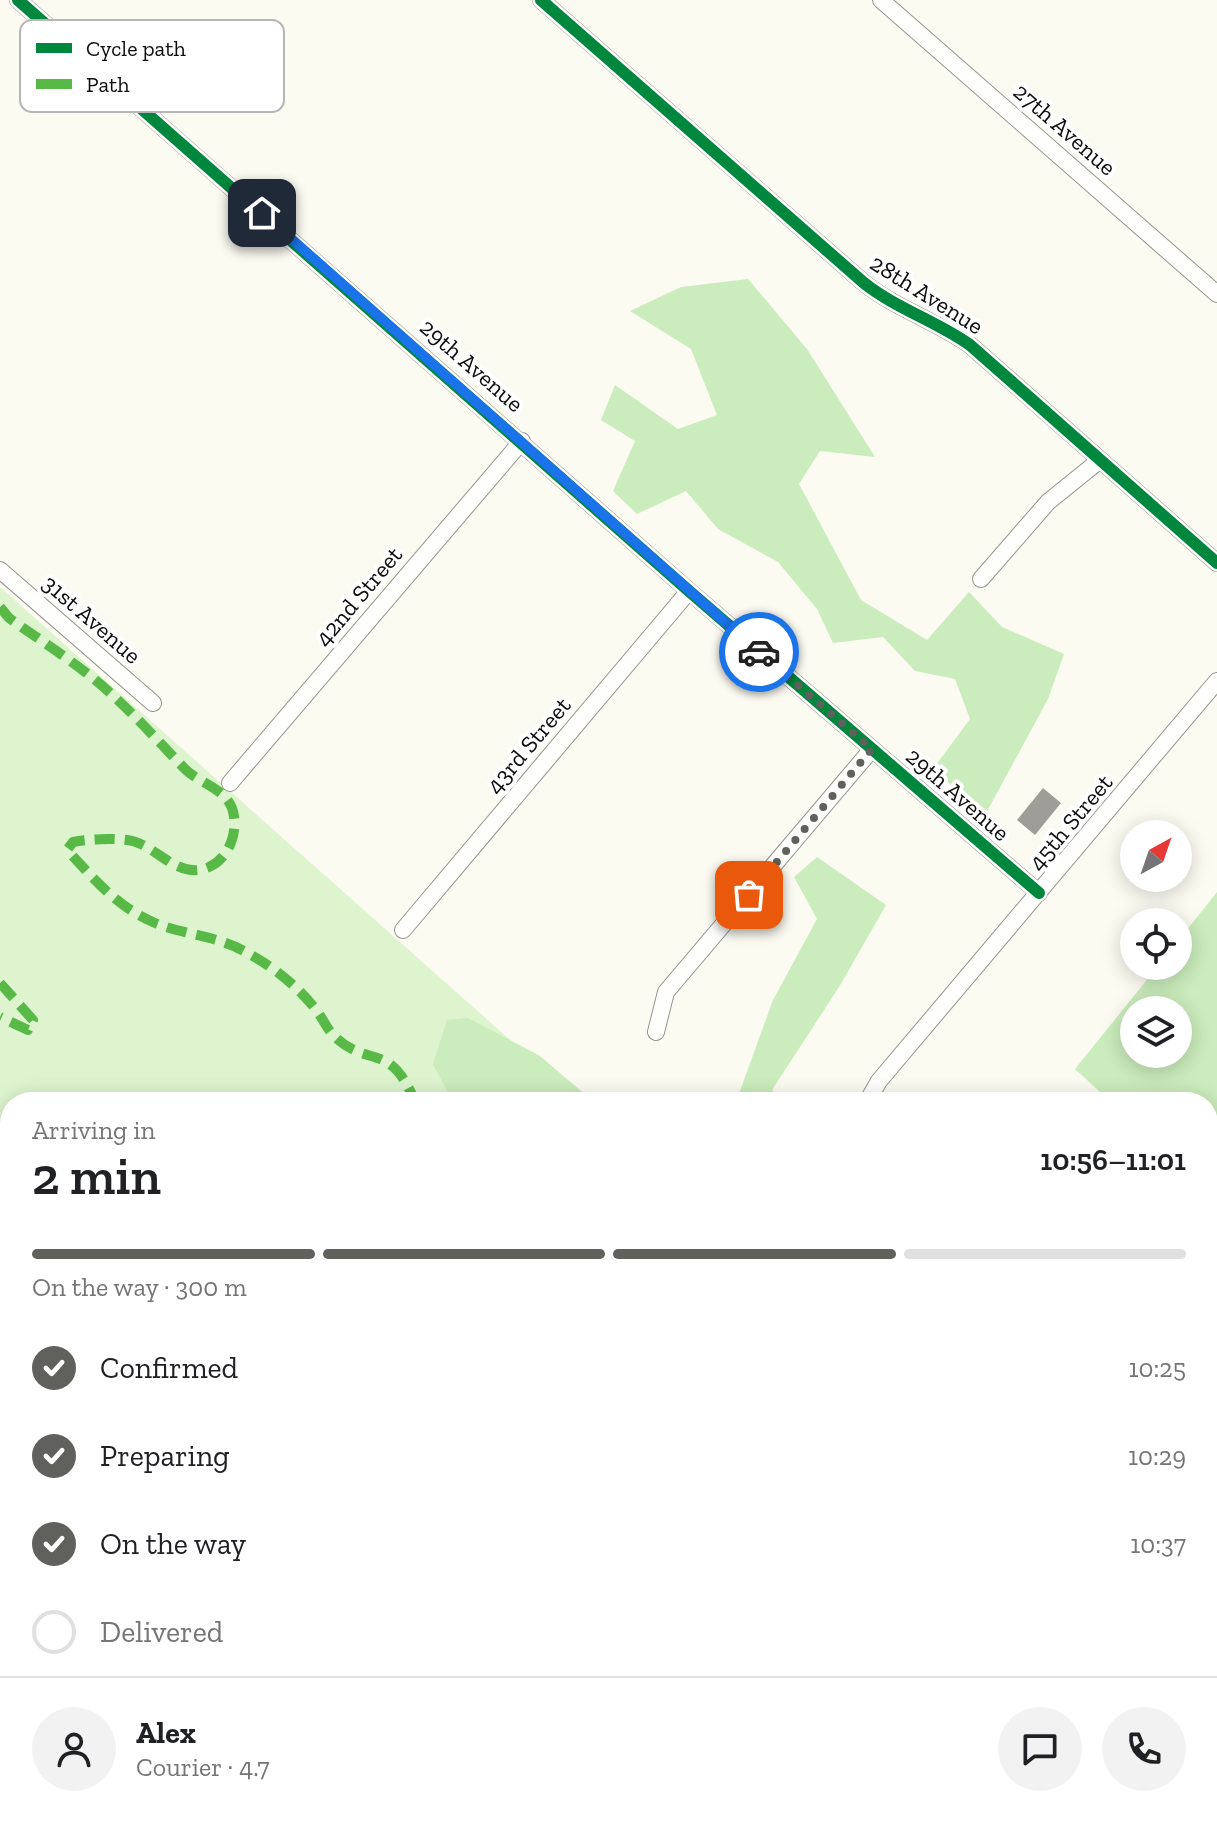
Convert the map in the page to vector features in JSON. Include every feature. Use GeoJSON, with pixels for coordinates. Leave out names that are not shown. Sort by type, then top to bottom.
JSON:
{"type":"FeatureCollection","features":[{"type":"Feature","properties":{"kind":"street","name":"29th Avenue"},"geometry":{"type":"LineString","coordinates":[[18,0],[41,20]]}},
{"type":"Feature","properties":{"kind":"street","name":"28th Avenue"},"geometry":{"type":"LineString","coordinates":[[541,0],[864,283],[894,305],[943,327],[970,345],[1217,563]]}},
{"type":"Feature","properties":{"kind":"street","name":"27th Avenue"},"geometry":{"type":"LineString","coordinates":[[881,0],[1217,294]]}},
{"type":"Feature","properties":{"kind":"street","name":"29th Avenue"},"geometry":{"type":"LineString","coordinates":[[146,112],[689,591],[1039,893]]}},
{"type":"Feature","properties":{"kind":"street","name":"42nd Street"},"geometry":{"type":"LineString","coordinates":[[230,783],[522,441]]}},
{"type":"Feature","properties":{"kind":"street"},"geometry":{"type":"LineString","coordinates":[[981,579],[1048,502],[1100,460]]}},
{"type":"Feature","properties":{"kind":"street","name":"31st Avenue"},"geometry":{"type":"LineString","coordinates":[[0,570],[153,703]]}},
{"type":"Feature","properties":{"kind":"street","name":"43rd Street"},"geometry":{"type":"LineString","coordinates":[[403,930],[689,591]]}},
{"type":"Feature","properties":{"kind":"street","name":"45th Street"},"geometry":{"type":"LineString","coordinates":[[873,1092],[1217,681]]}},
{"type":"Feature","properties":{"kind":"street"},"geometry":{"type":"LineString","coordinates":[[656,1032],[666,992],[872,749]]}},
{"type":"Feature","properties":{"kind":"green space"},"geometry":{"type":"Polygon","coordinates":[[[748,279],[807,349],[875,457],[820,451],[799,484],[861,600],[927,640],[969,592],[1002,627],[1064,654],[1048,699],[985,815],[933,769],[970,719],[955,679],[915,671],[883,637],[833,643],[817,609],[778,562],[718,529],[686,491],[637,514],[613,491],[635,441],[601,420],[615,385],[678,429],[717,415],[691,349],[630,311],[681,287],[748,279]]]}},
{"type":"Feature","properties":{"kind":"green space"},"geometry":{"type":"Polygon","coordinates":[[[0,587],[569,1092],[0,1092],[0,587]]]}},
{"type":"Feature","properties":{"kind":"green space"},"geometry":{"type":"Polygon","coordinates":[[[817,857],[886,905],[774,1092],[739,1092],[773,1000],[817,919],[794,877],[817,857]]]}},
{"type":"Feature","properties":{"kind":"green space"},"geometry":{"type":"Polygon","coordinates":[[[1217,892],[1217,1092],[1100,1092],[1075,1069],[1120,1013],[1120,1068],[1192,1068],[1192,996],[1134,996],[1147,980],[1192,980],[1192,923],[1217,892]]]}},
{"type":"Feature","properties":{"kind":"green space"},"geometry":{"type":"Polygon","coordinates":[[[468,1018],[540,1056],[582,1092],[448,1092],[433,1064],[447,1020],[468,1018]]]}},
{"type":"Feature","properties":{"kind":"building"},"geometry":{"type":"Polygon","coordinates":[[[1043,788],[1061,803],[1035,835],[1017,820],[1043,788]]]}},
{"type":"Feature","properties":{"kind":"marked path"},"geometry":{"type":"LineString","coordinates":[[0,607],[9,618],[106,689],[185,769],[223,795],[234,816],[234,833],[224,856],[199,870],[178,866],[148,848],[127,840],[73,842],[67,850],[107,892],[141,916],[165,927],[232,945],[273,969],[309,1002],[334,1036],[357,1052],[378,1058],[397,1070],[410,1092]]}},
{"type":"Feature","properties":{"kind":"marked path"},"geometry":{"type":"LineString","coordinates":[[0,983],[33,1020],[28,1030],[0,1017]]}},
{"type":"Feature","properties":{"kind":"cycle path"},"geometry":{"type":"LineString","coordinates":[[18,0],[41,20]]}},
{"type":"Feature","properties":{"kind":"cycle path"},"geometry":{"type":"LineString","coordinates":[[541,0],[864,283],[970,345],[1217,563]]}},
{"type":"Feature","properties":{"kind":"cycle path"},"geometry":{"type":"LineString","coordinates":[[145,112],[689,591],[1039,893]]}},
{"type":"Feature","properties":{"kind":"way so far"},"geometry":{"type":"LineString","coordinates":[[749,895],[872,749],[759,652]]}},
{"type":"Feature","properties":{"kind":"route"},"geometry":{"type":"LineString","coordinates":[[262,213],[759,652]]}}]}
